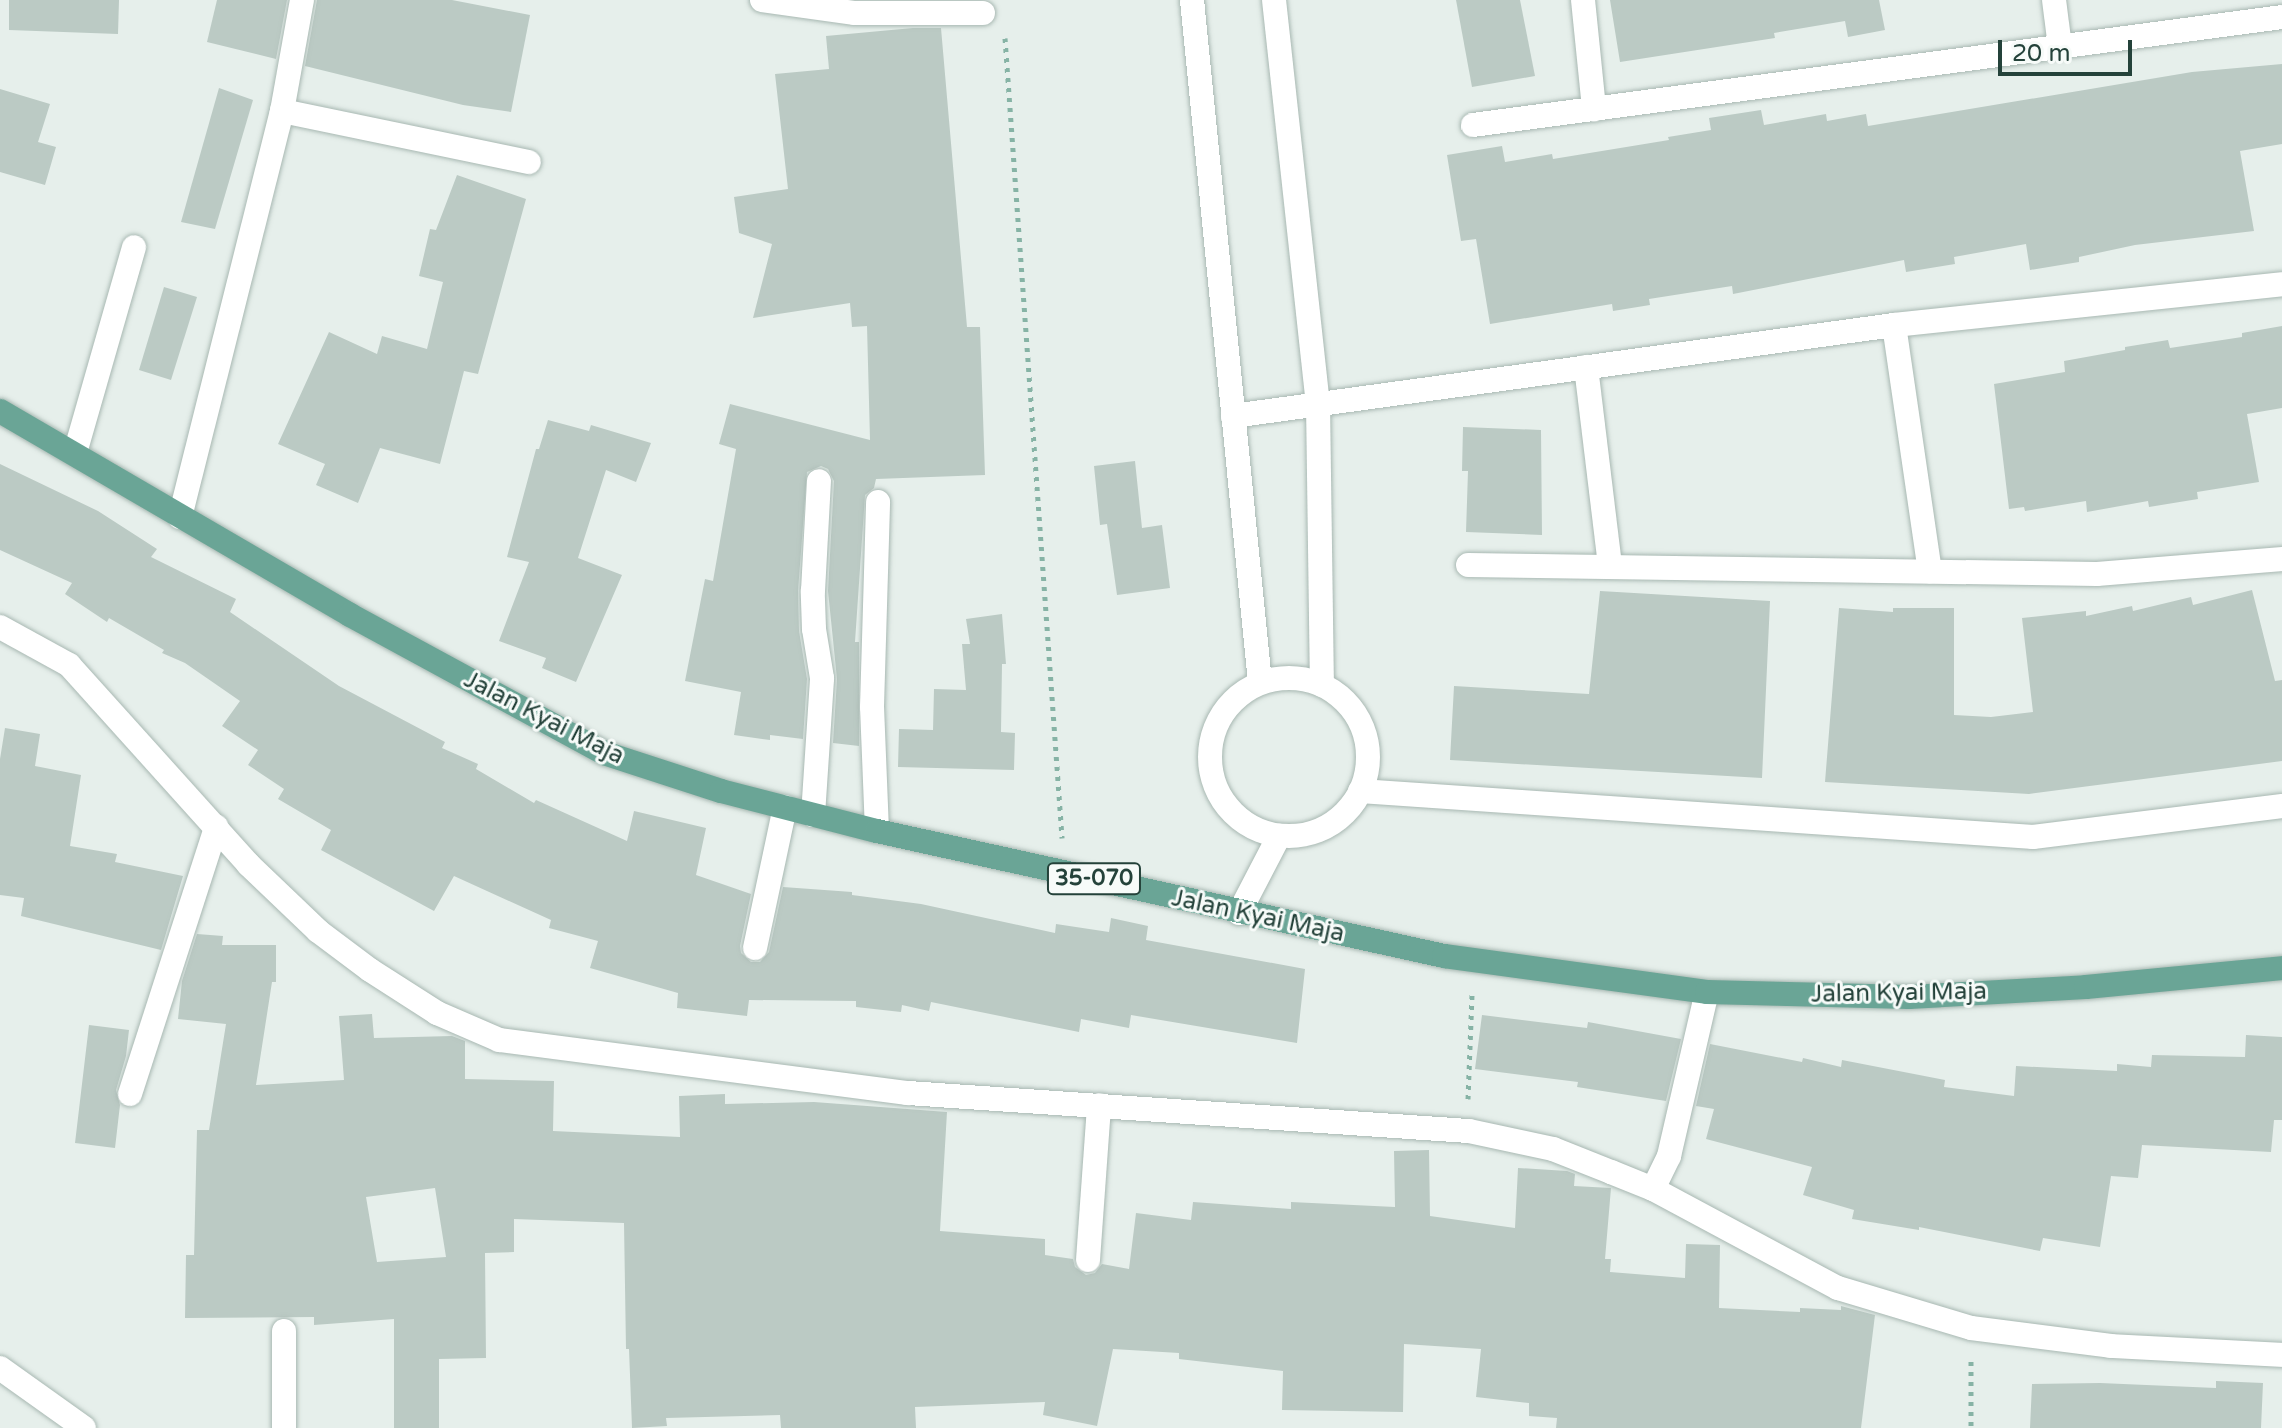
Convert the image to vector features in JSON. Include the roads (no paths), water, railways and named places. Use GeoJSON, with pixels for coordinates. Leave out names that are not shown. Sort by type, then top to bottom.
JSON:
{"type":"FeatureCollection","features":[{"type":"Feature","properties":{"kind":"main road","name":"Jalan Kyai Maja"},"geometry":{"type":"LineString","coordinates":[[0,411],[350,615],[604,753],[721,791],[877,831],[1239,913],[1472,960],[1707,992],[1909,997],[2086,987],[2282,968]]}},
{"type":"Feature","properties":{"kind":"street"},"geometry":{"type":"LineString","coordinates":[[180,517],[282,111],[302,0]]}},
{"type":"Feature","properties":{"kind":"street"},"geometry":{"type":"LineString","coordinates":[[762,0],[855,13],[983,13]]}},
{"type":"Feature","properties":{"kind":"street"},"geometry":{"type":"LineString","coordinates":[[1192,0],[1260,683]]}},
{"type":"Feature","properties":{"kind":"street"},"geometry":{"type":"LineString","coordinates":[[1274,0],[1318,403],[1322,685]]}},
{"type":"Feature","properties":{"kind":"street"},"geometry":{"type":"LineString","coordinates":[[1583,0],[1594,109]]}},
{"type":"Feature","properties":{"kind":"street"},"geometry":{"type":"LineString","coordinates":[[2054,0],[2060,47]]}},
{"type":"Feature","properties":{"kind":"street"},"geometry":{"type":"LineString","coordinates":[[1473,125],[2282,17]]}},
{"type":"Feature","properties":{"kind":"street"},"geometry":{"type":"LineString","coordinates":[[282,111],[529,162]]}},
{"type":"Feature","properties":{"kind":"street"},"geometry":{"type":"LineString","coordinates":[[75,453],[134,247]]}},
{"type":"Feature","properties":{"kind":"street"},"geometry":{"type":"LineString","coordinates":[[1233,416],[1894,325],[2282,284]]}},
{"type":"Feature","properties":{"kind":"street"},"geometry":{"type":"LineString","coordinates":[[1894,325],[1930,571]]}},
{"type":"Feature","properties":{"kind":"street"},"geometry":{"type":"LineString","coordinates":[[1586,367],[1610,566]]}},
{"type":"Feature","properties":{"kind":"street"},"geometry":{"type":"LineString","coordinates":[[813,815],[822,678],[814,629],[813,591],[819,481]]}},
{"type":"Feature","properties":{"kind":"street"},"geometry":{"type":"LineString","coordinates":[[877,831],[872,707],[878,502]]}},
{"type":"Feature","properties":{"kind":"street"},"geometry":{"type":"LineString","coordinates":[[1468,565],[2097,574],[2282,559]]}},
{"type":"Feature","properties":{"kind":"street"},"geometry":{"type":"LineString","coordinates":[[0,627],[69,665],[248,864],[308,921],[360,962],[437,1013],[499,1040],[908,1093],[1469,1131],[1553,1149],[1653,1189],[1838,1288],[1971,1328],[2111,1346],[2282,1355]]}},
{"type":"Feature","properties":{"kind":"street"},"geometry":{"type":"LineString","coordinates":[[1292,678],[1322,685],[1348,703],[1364,730],[1368,761],[1360,791],[1347,812],[1327,826],[1304,835],[1279,836],[1250,827],[1227,808],[1212,781],[1209,752],[1217,722],[1235,699],[1260,683],[1292,678]]}},
{"type":"Feature","properties":{"kind":"street"},"geometry":{"type":"LineString","coordinates":[[1360,791],[2033,837],[2282,806]]}},
{"type":"Feature","properties":{"kind":"street"},"geometry":{"type":"LineString","coordinates":[[755,948],[785,807]]}},
{"type":"Feature","properties":{"kind":"street"},"geometry":{"type":"LineString","coordinates":[[130,1094],[216,827]]}},
{"type":"Feature","properties":{"kind":"street"},"geometry":{"type":"LineString","coordinates":[[1239,913],[1279,836]]}},
{"type":"Feature","properties":{"kind":"street"},"geometry":{"type":"LineString","coordinates":[[1653,1189],[1669,1156],[1707,992]]}},
{"type":"Feature","properties":{"kind":"street"},"geometry":{"type":"LineString","coordinates":[[1088,1260],[1099,1105]]}},
{"type":"Feature","properties":{"kind":"street"},"geometry":{"type":"LineString","coordinates":[[284,1331],[284,1428]]}},
{"type":"Feature","properties":{"kind":"street"},"geometry":{"type":"LineString","coordinates":[[0,1368],[84,1428]]}}]}
